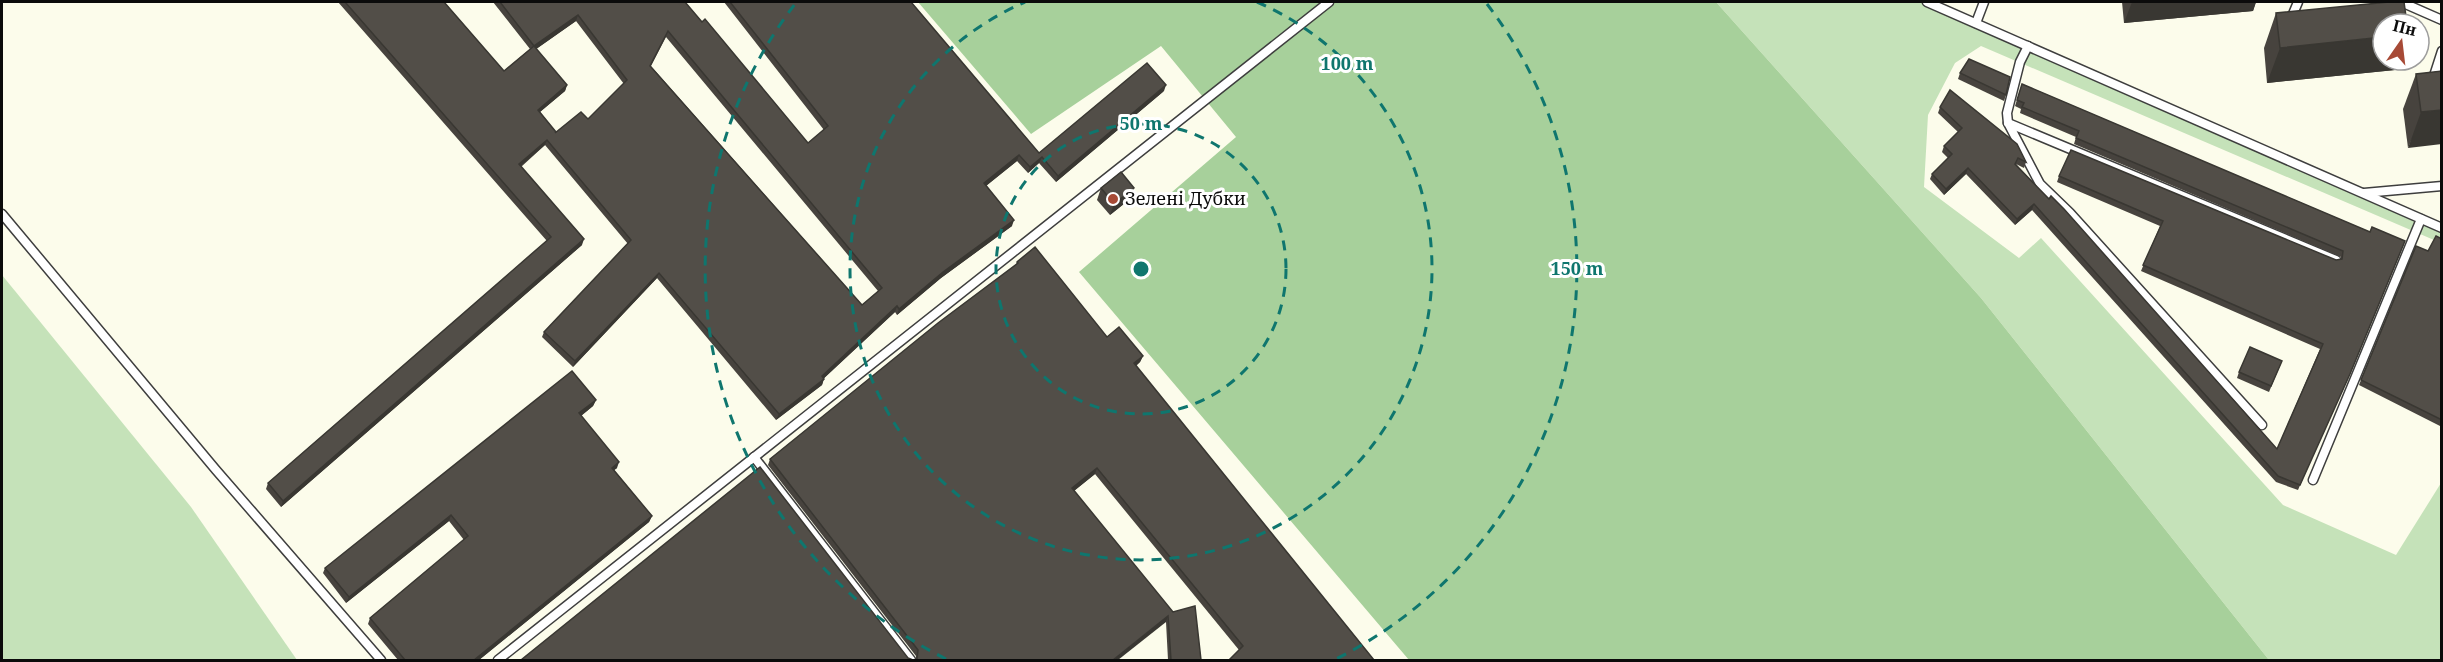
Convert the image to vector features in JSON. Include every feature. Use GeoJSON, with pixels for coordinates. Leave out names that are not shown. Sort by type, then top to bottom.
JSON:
{"type":"FeatureCollection","features":[{"type":"Feature","properties":{"kind":"lane"},"geometry":{"type":"LineString","coordinates":[[498,660],[1329,2]]}},
{"type":"Feature","properties":{"kind":"lane"},"geometry":{"type":"LineString","coordinates":[[1927,2],[2442,228]]}},
{"type":"Feature","properties":{"kind":"lane"},"geometry":{"type":"LineString","coordinates":[[1976,23],[1984,2]]}},
{"type":"Feature","properties":{"kind":"lane"},"geometry":{"type":"LineString","coordinates":[[2288,26],[2298,2]]}},
{"type":"Feature","properties":{"kind":"lane"},"geometry":{"type":"LineString","coordinates":[[2401,2],[2442,20]]}},
{"type":"Feature","properties":{"kind":"lane"},"geometry":{"type":"LineString","coordinates":[[2028,46],[2020,62],[2007,113],[2008,123],[2040,184],[2070,213],[2262,424]]}},
{"type":"Feature","properties":{"kind":"lane"},"geometry":{"type":"LineString","coordinates":[[2430,87],[2442,51]]}},
{"type":"Feature","properties":{"kind":"lane"},"geometry":{"type":"LineString","coordinates":[[2008,123],[2336,260]]}},
{"type":"Feature","properties":{"kind":"lane"},"geometry":{"type":"LineString","coordinates":[[2362,193],[2442,186]]}},
{"type":"Feature","properties":{"kind":"lane"},"geometry":{"type":"LineString","coordinates":[[2,214],[216,470],[381,660]]}},
{"type":"Feature","properties":{"kind":"lane"},"geometry":{"type":"LineString","coordinates":[[2313,480],[2421,219]]}},
{"type":"Feature","properties":{"kind":"lane"},"geometry":{"type":"LineString","coordinates":[[754,457],[911,660]]}},
{"type":"Feature","properties":{"kind":"green space"},"geometry":{"type":"Polygon","coordinates":[[[918,2],[1716,2],[1981,298],[2269,660],[1409,660],[1079,272],[1236,137],[1161,46],[1031,134],[918,2]]]}},
{"type":"Feature","properties":{"kind":"green space"},"geometry":{"type":"Polygon","coordinates":[[[1716,2],[1927,2],[2441,228],[2441,243],[1981,46],[1955,63],[1928,115],[1924,187],[2019,258],[2041,238],[2283,505],[2396,555],[2441,483],[2441,660],[2269,660],[1981,298],[1716,2]]]}},
{"type":"Feature","properties":{"kind":"green space"},"geometry":{"type":"Polygon","coordinates":[[[2,275],[191,507],[297,660],[2,660],[2,275]]]}},
{"type":"Feature","properties":{"kind":"building"},"geometry":{"type":"Polygon","coordinates":[[[345,2],[444,2],[504,71],[534,46],[500,2],[685,2],[702,22],[705,19],[808,143],[828,126],[730,2],[911,2],[1039,153],[1147,63],[1166,85],[1058,176],[1042,157],[1030,167],[1019,155],[984,183],[1014,220],[943,272],[899,309],[897,306],[822,376],[824,379],[779,414],[659,273],[575,361],[544,332],[631,240],[547,140],[519,164],[584,239],[283,501],[268,483],[551,237],[345,2]],[[578,15],[534,46],[567,85],[538,110],[555,133],[581,112],[588,119],[627,80],[578,15]],[[668,31],[650,66],[862,305],[882,288],[668,31]]]}},
{"type":"Feature","properties":{"kind":"building"},"geometry":{"type":"Polygon","coordinates":[[[2389,2],[2404,2],[2405,12],[2371,12],[2371,38],[2280,48],[2276,13],[2389,2]]]}},
{"type":"Feature","properties":{"kind":"building"},"geometry":{"type":"Polygon","coordinates":[[[1969,59],[2010,77],[2006,95],[1960,73],[1969,59]]]}},
{"type":"Feature","properties":{"kind":"building"},"geometry":{"type":"Polygon","coordinates":[[[2442,71],[2442,110],[2421,112],[2416,74],[2442,71]]]}},
{"type":"Feature","properties":{"kind":"building"},"geometry":{"type":"Polygon","coordinates":[[[2022,84],[2370,232],[2372,227],[2405,241],[2350,374],[2300,485],[2278,476],[2034,204],[2017,219],[1968,168],[1946,189],[1932,174],[1952,154],[1944,146],[1962,128],[1940,107],[1950,90],[2017,144],[2026,162],[2018,158],[2015,164],[2049,199],[2051,196],[2064,209],[2277,449],[2323,344],[2143,265],[2163,221],[2059,176],[2071,150],[2336,260],[2342,259],[2343,251],[2076,138],[2079,131],[2022,107],[2024,103],[2017,100],[2022,84]]]}},
{"type":"Feature","properties":{"kind":"building"},"geometry":{"type":"Polygon","coordinates":[[[1121,172],[1134,188],[1114,204],[1101,188],[1121,172]]]}},
{"type":"Feature","properties":{"kind":"building"},"geometry":{"type":"Polygon","coordinates":[[[2436,236],[2442,239],[2442,420],[2361,380],[2416,246],[2428,251],[2436,236]]]}},
{"type":"Feature","properties":{"kind":"building"},"geometry":{"type":"Polygon","coordinates":[[[1035,247],[1107,337],[1119,327],[1143,356],[1134,363],[1374,660],[1229,660],[1243,646],[1097,468],[1072,488],[1173,612],[1195,606],[1201,660],[1171,660],[1168,616],[1113,660],[913,660],[917,659],[918,650],[770,459],[938,323],[1018,263],[1035,247]]]}},
{"type":"Feature","properties":{"kind":"building"},"geometry":{"type":"Polygon","coordinates":[[[2250,347],[2282,361],[2271,386],[2239,372],[2250,347]]]}},
{"type":"Feature","properties":{"kind":"building"},"geometry":{"type":"Polygon","coordinates":[[[572,371],[596,400],[579,413],[619,462],[612,468],[652,516],[474,660],[405,660],[370,618],[468,536],[451,515],[349,597],[325,568],[572,371]]]}},
{"type":"Feature","properties":{"kind":"building"},"geometry":{"type":"Polygon","coordinates":[[[760,467],[908,658],[913,660],[521,660],[760,467]]]}},
{"type":"Feature","properties":{"kind":"place","name":"Зелені Дубки"},"geometry":{"type":"Point","coordinates":[1113,199]}}]}
